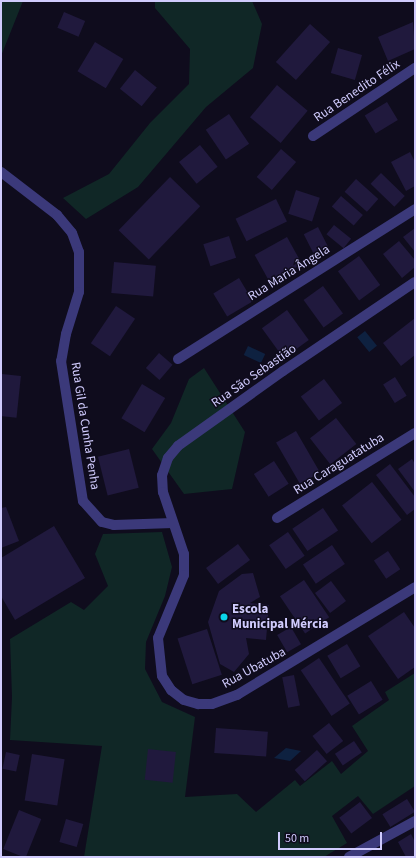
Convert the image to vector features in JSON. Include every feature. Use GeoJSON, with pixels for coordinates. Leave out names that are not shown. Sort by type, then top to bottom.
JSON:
{"type":"FeatureCollection","features":[{"type":"Feature","properties":{"kind":"street","name":"Rua Benedito Félix"},"geometry":{"type":"LineString","coordinates":[[313,136],[415,68]]}},
{"type":"Feature","properties":{"kind":"street","name":"Rua Gil da Cunha Penha"},"geometry":{"type":"LineString","coordinates":[[1,172],[57,215],[72,233],[79,252],[79,292],[66,334],[61,361],[83,501],[102,522],[114,526],[173,523]]}},
{"type":"Feature","properties":{"kind":"street","name":"Rua Maria Ângela"},"geometry":{"type":"LineString","coordinates":[[178,359],[415,209]]}},
{"type":"Feature","properties":{"kind":"street","name":"Rua São Sebastião"},"geometry":{"type":"LineString","coordinates":[[173,523],[163,492],[162,475],[168,458],[178,446],[415,282]]}},
{"type":"Feature","properties":{"kind":"street","name":"Rua Caraguatatuba"},"geometry":{"type":"LineString","coordinates":[[278,518],[415,433]]}},
{"type":"Feature","properties":{"kind":"street","name":"Rua Ubatuba"},"geometry":{"type":"LineString","coordinates":[[173,523],[184,554],[184,575],[158,638],[158,657],[162,676],[171,690],[184,700],[198,704],[212,704],[237,695],[415,587]]}},
{"type":"Feature","properties":{"kind":"street"},"geometry":{"type":"LineString","coordinates":[[349,857],[415,820]]}},
{"type":"Feature","properties":{"kind":"green space"},"geometry":{"type":"Polygon","coordinates":[[[1,1],[23,1],[1,56],[1,1]]]}},
{"type":"Feature","properties":{"kind":"green space"},"geometry":{"type":"Polygon","coordinates":[[[155,1],[252,1],[262,24],[253,68],[206,107],[138,187],[86,219],[63,198],[109,174],[150,123],[189,84],[190,49],[155,8],[155,1]]]}},
{"type":"Feature","properties":{"kind":"green space"},"geometry":{"type":"Polygon","coordinates":[[[204,368],[245,432],[232,489],[184,494],[152,449],[171,423],[189,379],[204,368]]]}},
{"type":"Feature","properties":{"kind":"green space"},"geometry":{"type":"Polygon","coordinates":[[[162,532],[172,567],[165,596],[146,642],[145,669],[162,702],[195,717],[185,797],[237,794],[256,812],[295,780],[300,786],[332,761],[341,774],[368,751],[352,726],[389,700],[385,692],[415,673],[415,786],[373,814],[358,796],[332,816],[347,843],[324,857],[84,857],[102,746],[10,740],[12,697],[10,639],[71,602],[84,610],[108,586],[95,554],[103,534],[162,532]]]}},
{"type":"Feature","properties":{"kind":"water"},"geometry":{"type":"Polygon","coordinates":[[[365,331],[377,346],[369,352],[357,337],[365,331]]]}},
{"type":"Feature","properties":{"kind":"water"},"geometry":{"type":"Polygon","coordinates":[[[248,346],[265,354],[261,363],[244,355],[248,346]]]}},
{"type":"Feature","properties":{"kind":"water"},"geometry":{"type":"Polygon","coordinates":[[[286,748],[301,751],[290,761],[274,758],[286,748]]]}},
{"type":"Feature","properties":{"kind":"building"},"geometry":{"type":"Polygon","coordinates":[[[64,12],[85,21],[79,37],[57,28],[64,12]]]}},
{"type":"Feature","properties":{"kind":"building"},"geometry":{"type":"Polygon","coordinates":[[[413,22],[415,49],[388,61],[378,37],[413,22]]]}},
{"type":"Feature","properties":{"kind":"building"},"geometry":{"type":"Polygon","coordinates":[[[310,24],[330,42],[296,80],[276,62],[310,24]]]}},
{"type":"Feature","properties":{"kind":"building"},"geometry":{"type":"Polygon","coordinates":[[[95,42],[123,59],[106,88],[77,71],[95,42]]]}},
{"type":"Feature","properties":{"kind":"building"},"geometry":{"type":"Polygon","coordinates":[[[338,48],[362,55],[355,80],[331,73],[338,48]]]}},
{"type":"Feature","properties":{"kind":"building"},"geometry":{"type":"Polygon","coordinates":[[[135,70],[157,88],[142,106],[120,89],[135,70]]]}},
{"type":"Feature","properties":{"kind":"building"},"geometry":{"type":"Polygon","coordinates":[[[277,85],[308,111],[281,143],[250,117],[277,85]]]}},
{"type":"Feature","properties":{"kind":"building"},"geometry":{"type":"Polygon","coordinates":[[[387,102],[398,120],[376,133],[365,115],[387,102]]]}},
{"type":"Feature","properties":{"kind":"building"},"geometry":{"type":"Polygon","coordinates":[[[229,114],[249,144],[226,160],[206,130],[229,114]]]}},
{"type":"Feature","properties":{"kind":"building"},"geometry":{"type":"Polygon","coordinates":[[[200,145],[218,167],[197,184],[179,162],[200,145]]]}},
{"type":"Feature","properties":{"kind":"building"},"geometry":{"type":"Polygon","coordinates":[[[281,149],[296,162],[272,190],[257,177],[281,149]]]}},
{"type":"Feature","properties":{"kind":"building"},"geometry":{"type":"Polygon","coordinates":[[[410,152],[415,162],[415,186],[406,191],[391,162],[410,152]]]}},
{"type":"Feature","properties":{"kind":"building"},"geometry":{"type":"Polygon","coordinates":[[[381,173],[405,196],[394,207],[371,184],[381,173]]]}},
{"type":"Feature","properties":{"kind":"building"},"geometry":{"type":"Polygon","coordinates":[[[170,177],[200,206],[149,259],[119,230],[170,177]]]}},
{"type":"Feature","properties":{"kind":"building"},"geometry":{"type":"Polygon","coordinates":[[[356,179],[378,199],[367,212],[345,192],[356,179]]]}},
{"type":"Feature","properties":{"kind":"building"},"geometry":{"type":"Polygon","coordinates":[[[296,190],[320,198],[312,222],[288,214],[296,190]]]}},
{"type":"Feature","properties":{"kind":"building"},"geometry":{"type":"Polygon","coordinates":[[[341,196],[363,215],[354,226],[332,207],[341,196]]]}},
{"type":"Feature","properties":{"kind":"building"},"geometry":{"type":"Polygon","coordinates":[[[276,199],[287,221],[247,241],[236,219],[276,199]]]}},
{"type":"Feature","properties":{"kind":"building"},"geometry":{"type":"Polygon","coordinates":[[[334,225],[351,239],[344,248],[326,234],[334,225]]]}},
{"type":"Feature","properties":{"kind":"building"},"geometry":{"type":"Polygon","coordinates":[[[318,227],[329,249],[315,257],[304,234],[318,227]]]}},
{"type":"Feature","properties":{"kind":"building"},"geometry":{"type":"Polygon","coordinates":[[[415,228],[415,252],[403,237],[415,228]]]}},
{"type":"Feature","properties":{"kind":"building"},"geometry":{"type":"Polygon","coordinates":[[[229,236],[236,258],[210,266],[203,244],[229,236]]]}},
{"type":"Feature","properties":{"kind":"building"},"geometry":{"type":"Polygon","coordinates":[[[287,237],[302,264],[270,282],[255,255],[287,237]]]}},
{"type":"Feature","properties":{"kind":"building"},"geometry":{"type":"Polygon","coordinates":[[[399,241],[415,260],[415,267],[402,278],[383,254],[399,241]]]}},
{"type":"Feature","properties":{"kind":"building"},"geometry":{"type":"Polygon","coordinates":[[[359,256],[380,285],[359,300],[338,271],[359,256]]]}},
{"type":"Feature","properties":{"kind":"building"},"geometry":{"type":"Polygon","coordinates":[[[114,262],[156,266],[153,297],[111,293],[114,262]]]}},
{"type":"Feature","properties":{"kind":"building"},"geometry":{"type":"Polygon","coordinates":[[[239,278],[253,301],[227,317],[213,293],[239,278]]]}},
{"type":"Feature","properties":{"kind":"building"},"geometry":{"type":"Polygon","coordinates":[[[323,286],[343,314],[324,328],[304,300],[323,286]]]}},
{"type":"Feature","properties":{"kind":"building"},"geometry":{"type":"Polygon","coordinates":[[[116,306],[135,319],[110,356],[91,343],[116,306]]]}},
{"type":"Feature","properties":{"kind":"building"},"geometry":{"type":"Polygon","coordinates":[[[287,310],[309,340],[284,358],[262,328],[287,310]]]}},
{"type":"Feature","properties":{"kind":"building"},"geometry":{"type":"Polygon","coordinates":[[[415,318],[415,355],[401,366],[383,343],[415,318]]]}},
{"type":"Feature","properties":{"kind":"building"},"geometry":{"type":"Polygon","coordinates":[[[159,353],[173,365],[159,380],[146,368],[159,353]]]}},
{"type":"Feature","properties":{"kind":"building"},"geometry":{"type":"Polygon","coordinates":[[[2,374],[21,376],[17,418],[1,416],[2,374]]]}},
{"type":"Feature","properties":{"kind":"building"},"geometry":{"type":"Polygon","coordinates":[[[395,377],[407,396],[395,403],[383,384],[395,377]]]}},
{"type":"Feature","properties":{"kind":"building"},"geometry":{"type":"Polygon","coordinates":[[[324,379],[342,403],[319,420],[301,396],[324,379]]]}},
{"type":"Feature","properties":{"kind":"building"},"geometry":{"type":"Polygon","coordinates":[[[142,384],[165,398],[145,432],[121,418],[142,384]]]}},
{"type":"Feature","properties":{"kind":"building"},"geometry":{"type":"Polygon","coordinates":[[[336,418],[356,444],[330,464],[310,438],[336,418]]]}},
{"type":"Feature","properties":{"kind":"building"},"geometry":{"type":"Polygon","coordinates":[[[296,431],[320,473],[300,484],[276,442],[296,431]]]}},
{"type":"Feature","properties":{"kind":"building"},"geometry":{"type":"Polygon","coordinates":[[[129,449],[139,488],[108,496],[98,457],[129,449]]]}},
{"type":"Feature","properties":{"kind":"building"},"geometry":{"type":"Polygon","coordinates":[[[412,459],[415,464],[415,492],[398,469],[412,459]]]}},
{"type":"Feature","properties":{"kind":"building"},"geometry":{"type":"Polygon","coordinates":[[[274,461],[289,484],[269,497],[254,474],[274,461]]]}},
{"type":"Feature","properties":{"kind":"building"},"geometry":{"type":"Polygon","coordinates":[[[390,464],[415,497],[415,509],[407,515],[376,475],[390,464]]]}},
{"type":"Feature","properties":{"kind":"building"},"geometry":{"type":"Polygon","coordinates":[[[372,482],[402,520],[372,543],[342,505],[372,482]]]}},
{"type":"Feature","properties":{"kind":"building"},"geometry":{"type":"Polygon","coordinates":[[[6,507],[19,541],[1,548],[1,508],[6,507]]]}},
{"type":"Feature","properties":{"kind":"building"},"geometry":{"type":"Polygon","coordinates":[[[323,508],[338,530],[307,551],[292,529],[323,508]]]}},
{"type":"Feature","properties":{"kind":"building"},"geometry":{"type":"Polygon","coordinates":[[[54,526],[85,578],[15,620],[1,596],[1,558],[54,526]]]}},
{"type":"Feature","properties":{"kind":"building"},"geometry":{"type":"Polygon","coordinates":[[[288,532],[305,556],[286,569],[269,545],[288,532]]]}},
{"type":"Feature","properties":{"kind":"building"},"geometry":{"type":"Polygon","coordinates":[[[238,544],[250,560],[218,584],[206,568],[238,544]]]}},
{"type":"Feature","properties":{"kind":"building"},"geometry":{"type":"Polygon","coordinates":[[[332,545],[345,564],[316,584],[303,565],[332,545]]]}},
{"type":"Feature","properties":{"kind":"building"},"geometry":{"type":"Polygon","coordinates":[[[388,551],[400,569],[386,579],[374,561],[388,551]]]}},
{"type":"Feature","properties":{"kind":"building"},"geometry":{"type":"Polygon","coordinates":[[[253,573],[260,597],[250,603],[269,605],[266,640],[246,638],[249,654],[234,672],[220,664],[208,622],[219,591],[242,574],[253,573]]]}},
{"type":"Feature","properties":{"kind":"building"},"geometry":{"type":"Polygon","coordinates":[[[304,580],[329,617],[305,634],[280,596],[304,580]]]}},
{"type":"Feature","properties":{"kind":"building"},"geometry":{"type":"Polygon","coordinates":[[[331,581],[346,601],[330,613],[315,593],[331,581]]]}},
{"type":"Feature","properties":{"kind":"building"},"geometry":{"type":"Polygon","coordinates":[[[404,612],[415,628],[415,667],[398,679],[368,636],[404,612]]]}},
{"type":"Feature","properties":{"kind":"building"},"geometry":{"type":"Polygon","coordinates":[[[291,627],[301,644],[287,652],[277,635],[291,627]]]}},
{"type":"Feature","properties":{"kind":"building"},"geometry":{"type":"Polygon","coordinates":[[[207,629],[222,675],[192,684],[178,639],[207,629]]]}},
{"type":"Feature","properties":{"kind":"building"},"geometry":{"type":"Polygon","coordinates":[[[347,644],[360,666],[341,678],[327,656],[347,644]]]}},
{"type":"Feature","properties":{"kind":"building"},"geometry":{"type":"Polygon","coordinates":[[[319,658],[350,704],[332,716],[301,670],[319,658]]]}},
{"type":"Feature","properties":{"kind":"building"},"geometry":{"type":"Polygon","coordinates":[[[294,675],[300,705],[288,708],[282,677],[294,675]]]}},
{"type":"Feature","properties":{"kind":"building"},"geometry":{"type":"Polygon","coordinates":[[[371,681],[383,700],[359,714],[347,696],[371,681]]]}},
{"type":"Feature","properties":{"kind":"building"},"geometry":{"type":"Polygon","coordinates":[[[329,723],[343,741],[327,754],[312,736],[329,723]]]}},
{"type":"Feature","properties":{"kind":"building"},"geometry":{"type":"Polygon","coordinates":[[[216,728],[268,732],[266,757],[214,753],[216,728]]]}},
{"type":"Feature","properties":{"kind":"building"},"geometry":{"type":"Polygon","coordinates":[[[354,741],[362,753],[343,765],[335,754],[354,741]]]}},
{"type":"Feature","properties":{"kind":"building"},"geometry":{"type":"Polygon","coordinates":[[[148,749],[176,752],[173,783],[145,780],[148,749]]]}},
{"type":"Feature","properties":{"kind":"building"},"geometry":{"type":"Polygon","coordinates":[[[317,750],[327,761],[305,781],[295,770],[317,750]]]}},
{"type":"Feature","properties":{"kind":"building"},"geometry":{"type":"Polygon","coordinates":[[[6,752],[20,755],[16,772],[2,769],[6,752]]]}},
{"type":"Feature","properties":{"kind":"building"},"geometry":{"type":"Polygon","coordinates":[[[32,754],[65,759],[57,806],[25,800],[32,754]]]}},
{"type":"Feature","properties":{"kind":"building"},"geometry":{"type":"Polygon","coordinates":[[[407,799],[415,812],[390,827],[382,814],[407,799]]]}},
{"type":"Feature","properties":{"kind":"building"},"geometry":{"type":"Polygon","coordinates":[[[360,802],[372,818],[351,834],[339,818],[360,802]]]}},
{"type":"Feature","properties":{"kind":"building"},"geometry":{"type":"Polygon","coordinates":[[[19,810],[41,819],[26,857],[3,849],[19,810]]]}},
{"type":"Feature","properties":{"kind":"building"},"geometry":{"type":"Polygon","coordinates":[[[66,819],[83,824],[77,847],[59,842],[66,819]]]}},
{"type":"Feature","properties":{"kind":"building"},"geometry":{"type":"Polygon","coordinates":[[[411,834],[415,842],[415,857],[406,857],[398,842],[411,834]]]}},
{"type":"Feature","properties":{"kind":"place","name":"Escola Municipal Mércia"},"geometry":{"type":"Point","coordinates":[224,617]}}]}
